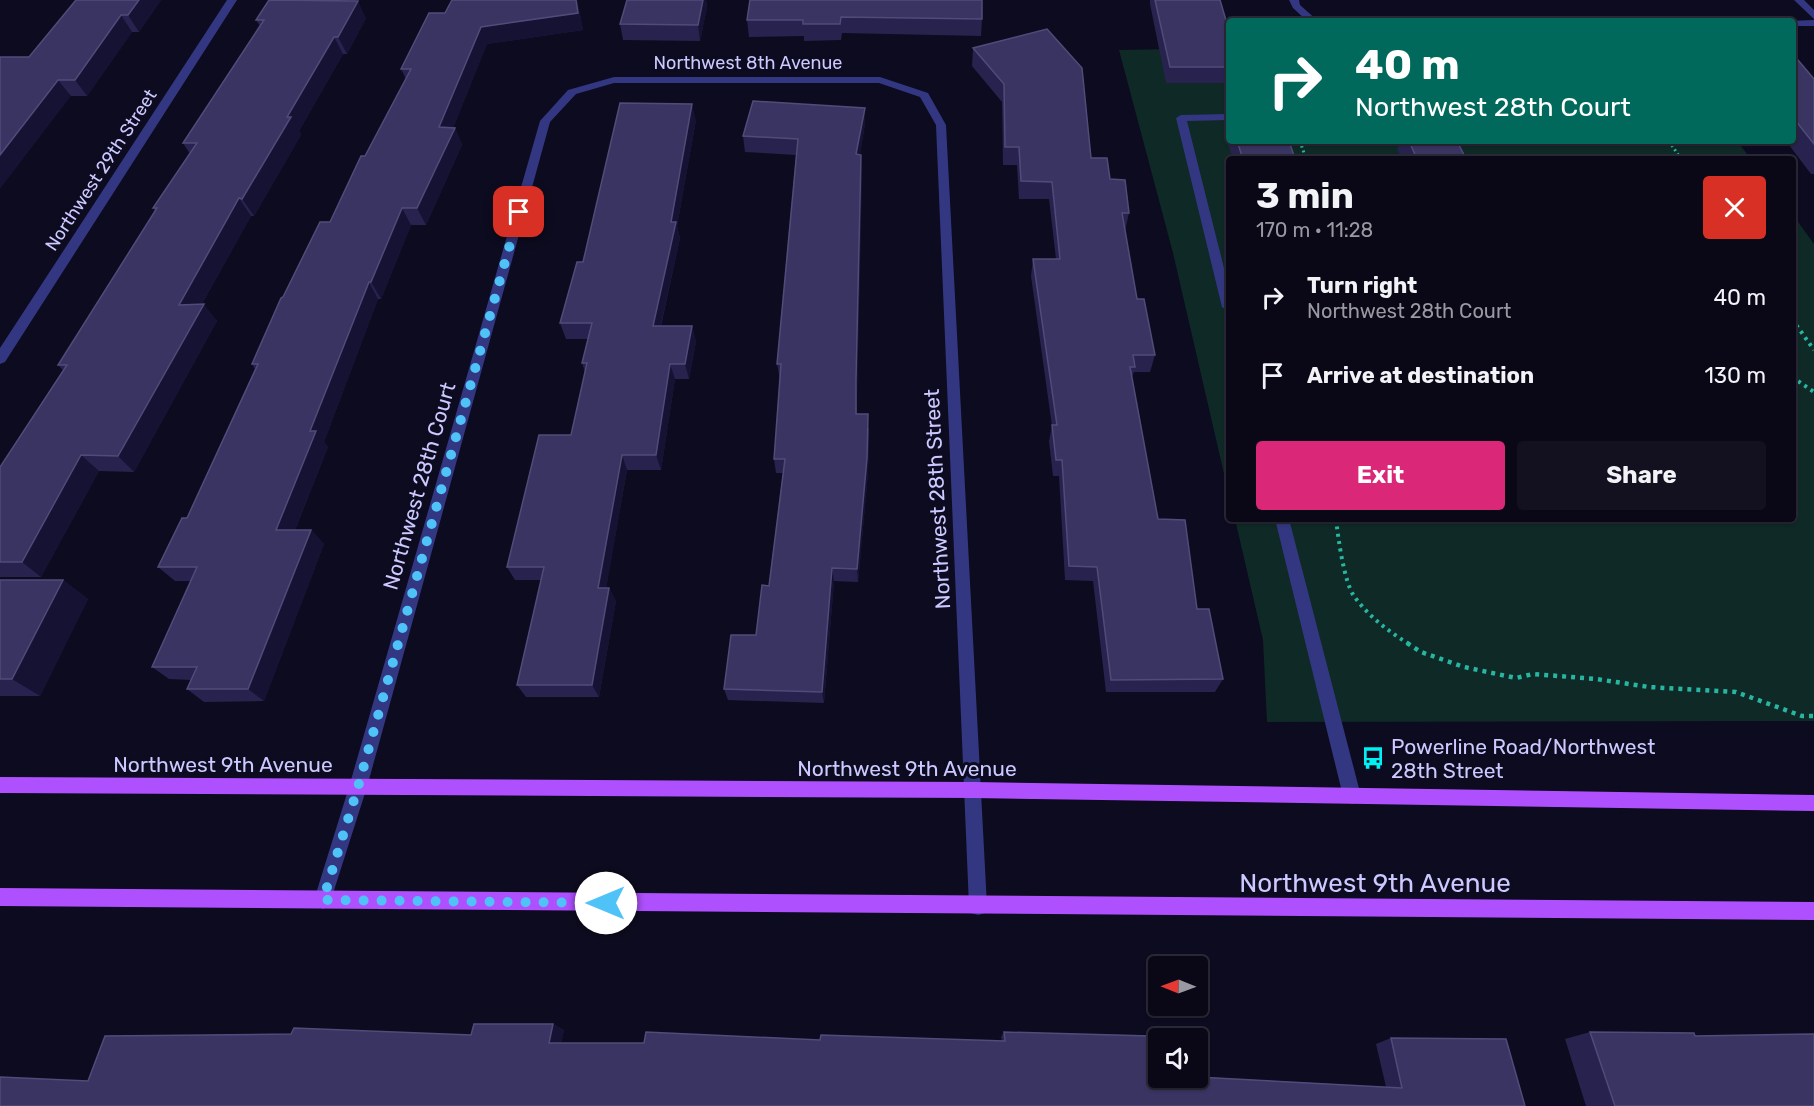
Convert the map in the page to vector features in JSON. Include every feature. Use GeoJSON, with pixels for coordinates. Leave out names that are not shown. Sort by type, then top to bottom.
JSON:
{"type":"FeatureCollection","features":[{"type":"Feature","properties":{"kind":"main road","name":"Northwest 9th Avenue"},"geometry":{"type":"LineString","coordinates":[[0,784],[974,790],[1814,803]]}},
{"type":"Feature","properties":{"kind":"main road","name":"Northwest 9th Avenue"},"geometry":{"type":"LineString","coordinates":[[0,897],[1814,911]]}},
{"type":"Feature","properties":{"kind":"street","name":"Northwest 29th Street"},"geometry":{"type":"LineString","coordinates":[[0,359],[232,0]]}},
{"type":"Feature","properties":{"kind":"street"},"geometry":{"type":"LineString","coordinates":[[1294,0],[1296,6],[1310,18]]}},
{"type":"Feature","properties":{"kind":"street"},"geometry":{"type":"LineString","coordinates":[[1799,0],[1814,16]]}},
{"type":"Feature","properties":{"kind":"street"},"geometry":{"type":"LineString","coordinates":[[1796,23],[1814,23]]}},
{"type":"Feature","properties":{"kind":"street","name":"Northwest 8th Avenue"},"geometry":{"type":"LineString","coordinates":[[572,92],[614,80],[880,80],[924,95]]}},
{"type":"Feature","properties":{"kind":"street","name":"Northwest 28th Court"},"geometry":{"type":"LineString","coordinates":[[323,900],[358,787],[545,121],[572,92]]}},
{"type":"Feature","properties":{"kind":"street","name":"Northwest 28th Street"},"geometry":{"type":"LineString","coordinates":[[924,95],[941,125],[978,906]]}},
{"type":"Feature","properties":{"kind":"street"},"geometry":{"type":"LineString","coordinates":[[1226,117],[1181,118],[1226,299]]}},
{"type":"Feature","properties":{"kind":"street"},"geometry":{"type":"LineString","coordinates":[[1283,522],[1352,796]]}},
{"type":"Feature","properties":{"kind":"path"},"geometry":{"type":"LineString","coordinates":[[1796,325],[1814,350]]}},
{"type":"Feature","properties":{"kind":"path"},"geometry":{"type":"LineString","coordinates":[[1796,380],[1814,392]]}},
{"type":"Feature","properties":{"kind":"path"},"geometry":{"type":"LineString","coordinates":[[1335,522],[1352,594],[1381,626],[1421,652],[1464,667],[1516,678],[1533,674],[1596,679],[1649,687],[1736,692],[1803,716],[1814,716]]}},
{"type":"Feature","properties":{"kind":"green space"},"geometry":{"type":"Polygon","coordinates":[[[1226,48],[1226,144],[1739,144],[1749,156],[1226,156],[1226,482],[1173,253],[1119,50],[1226,48]]]}},
{"type":"Feature","properties":{"kind":"green space"},"geometry":{"type":"Polygon","coordinates":[[[1796,219],[1814,244],[1814,721],[1267,722],[1263,640],[1236,522],[1796,522],[1796,219]]]}},
{"type":"Feature","properties":{"kind":"building"},"geometry":{"type":"Polygon","coordinates":[[[76,0],[139,0],[128,15],[121,15],[75,80],[58,80],[0,155],[0,57],[29,57],[76,0]]]}},
{"type":"Feature","properties":{"kind":"building"},"geometry":{"type":"Polygon","coordinates":[[[269,0],[358,1],[287,117],[291,117],[242,199],[239,198],[179,305],[204,304],[118,456],[81,455],[22,562],[0,562],[0,467],[67,365],[58,365],[157,208],[153,208],[197,143],[183,143],[264,20],[256,20],[269,0]]]}},
{"type":"Feature","properties":{"kind":"building"},"geometry":{"type":"Polygon","coordinates":[[[452,0],[576,0],[578,13],[481,27],[439,127],[455,128],[417,208],[402,208],[371,282],[369,282],[310,431],[316,431],[276,530],[311,530],[248,689],[187,689],[197,667],[152,667],[197,567],[158,567],[182,518],[187,518],[258,364],[252,364],[281,298],[320,222],[330,222],[361,156],[365,156],[411,69],[401,69],[429,13],[445,13],[452,0]]]}},
{"type":"Feature","properties":{"kind":"building"},"geometry":{"type":"Polygon","coordinates":[[[627,0],[703,0],[698,25],[620,24],[627,0]]]}},
{"type":"Feature","properties":{"kind":"building"},"geometry":{"type":"Polygon","coordinates":[[[750,0],[982,0],[982,19],[841,17],[840,24],[803,24],[803,20],[747,20],[750,0]]]}},
{"type":"Feature","properties":{"kind":"building"},"geometry":{"type":"Polygon","coordinates":[[[1155,0],[1220,0],[1226,20],[1226,67],[1170,67],[1155,0]]]}},
{"type":"Feature","properties":{"kind":"building"},"geometry":{"type":"Polygon","coordinates":[[[1047,29],[1082,68],[1091,158],[1107,158],[1110,179],[1125,180],[1129,213],[1122,213],[1137,299],[1144,299],[1155,355],[1133,355],[1135,367],[1130,367],[1158,519],[1185,520],[1197,609],[1209,609],[1223,679],[1111,680],[1097,567],[1069,566],[1062,460],[1056,460],[1052,425],[1057,425],[1033,259],[1060,259],[1052,182],[1021,181],[1019,147],[1005,147],[1004,84],[973,48],[1047,29]]]}},
{"type":"Feature","properties":{"kind":"building"},"geometry":{"type":"Polygon","coordinates":[[[1796,58],[1814,79],[1814,144],[1796,121],[1796,58]]]}},
{"type":"Feature","properties":{"kind":"building"},"geometry":{"type":"Polygon","coordinates":[[[753,101],[865,108],[856,154],[861,155],[856,414],[868,414],[867,458],[857,569],[832,568],[822,692],[724,689],[731,635],[756,635],[762,585],[769,586],[785,459],[774,459],[781,364],[777,364],[798,139],[743,136],[753,101]]]}},
{"type":"Feature","properties":{"kind":"building"},"geometry":{"type":"Polygon","coordinates":[[[620,103],[692,104],[671,222],[676,222],[653,326],[692,326],[685,364],[670,364],[656,455],[622,455],[598,588],[609,588],[592,685],[517,685],[544,567],[507,567],[539,435],[571,435],[587,363],[582,363],[592,323],[560,323],[577,262],[583,262],[620,103]]]}},
{"type":"Feature","properties":{"kind":"building"},"geometry":{"type":"Polygon","coordinates":[[[1238,144],[1290,144],[1294,156],[1242,156],[1238,144]]]}},
{"type":"Feature","properties":{"kind":"building"},"geometry":{"type":"Polygon","coordinates":[[[1410,144],[1458,144],[1464,156],[1416,156],[1410,144]]]}},
{"type":"Feature","properties":{"kind":"building"},"geometry":{"type":"Polygon","coordinates":[[[0,580],[63,580],[12,679],[0,679],[0,580]]]}},
{"type":"Feature","properties":{"kind":"building"},"geometry":{"type":"Polygon","coordinates":[[[474,1024],[553,1024],[549,1043],[644,1043],[646,1032],[820,1040],[821,1035],[1005,1041],[1004,1032],[1148,1036],[1148,1088],[1208,1088],[1208,1078],[1402,1088],[1391,1038],[1506,1039],[1525,1106],[0,1106],[0,1077],[88,1081],[105,1036],[291,1034],[294,1028],[471,1035],[474,1024]]]}},
{"type":"Feature","properties":{"kind":"building"},"geometry":{"type":"Polygon","coordinates":[[[1590,1032],[1694,1033],[1695,1036],[1814,1034],[1814,1106],[1615,1106],[1590,1032]]]}},
{"type":"Feature","properties":{"kind":"place","name":"Powerline Road/Northwest 28th Street"},"geometry":{"type":"Point","coordinates":[1373,758]}},
{"type":"Feature","properties":{"kind":"route"},"geometry":{"type":"LineString","coordinates":[[519,212],[358,787],[323,900],[606,903]]}}]}
